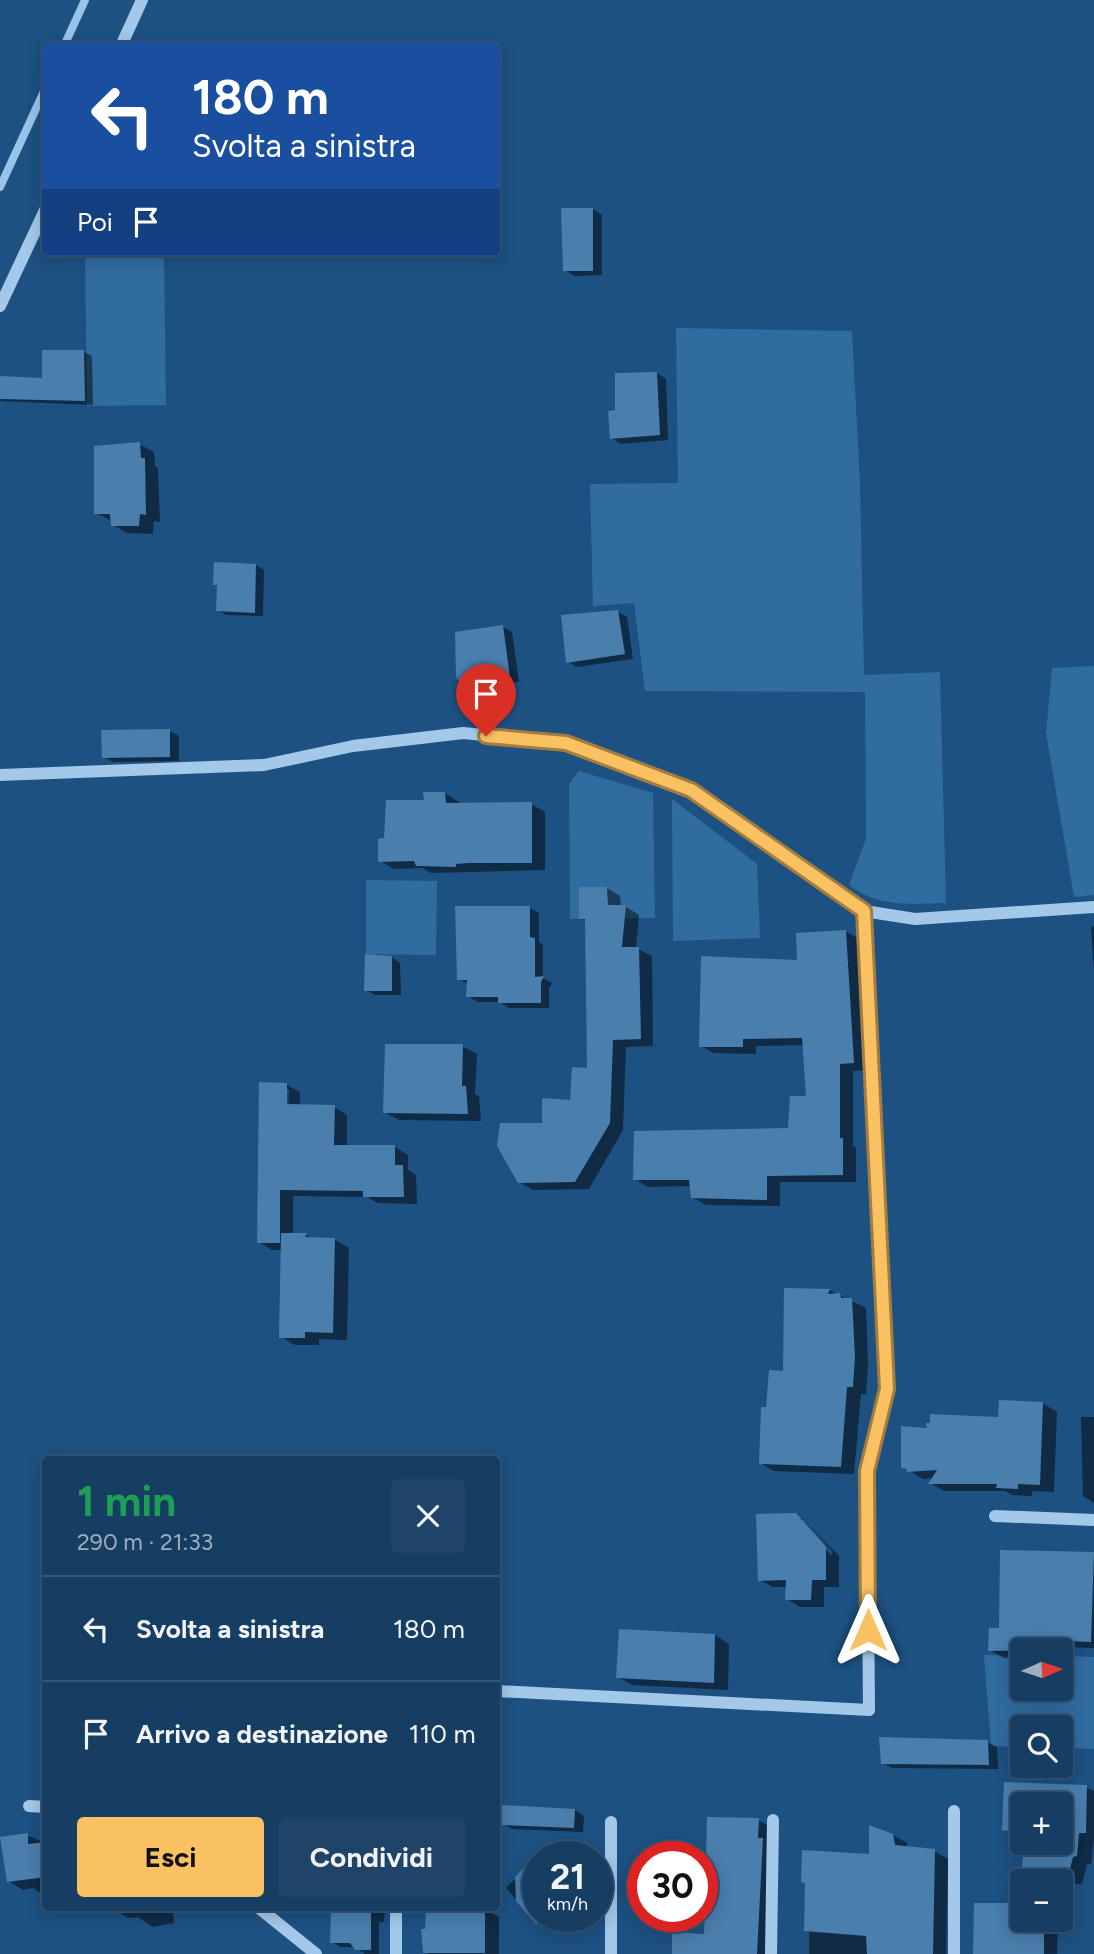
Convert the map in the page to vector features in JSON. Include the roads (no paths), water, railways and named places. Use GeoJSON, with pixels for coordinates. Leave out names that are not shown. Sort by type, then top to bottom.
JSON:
{"type":"FeatureCollection","features":[{"type":"Feature","properties":{"kind":"street"},"geometry":{"type":"LineString","coordinates":[[123,42],[142,0]]}},
{"type":"Feature","properties":{"kind":"street"},"geometry":{"type":"LineString","coordinates":[[0,306],[42,217]]}},
{"type":"Feature","properties":{"kind":"street"},"geometry":{"type":"LineString","coordinates":[[0,775],[264,765],[353,746],[463,733],[566,743],[691,790],[864,911],[915,919],[1094,907]]}},
{"type":"Feature","properties":{"kind":"street"},"geometry":{"type":"LineString","coordinates":[[500,1691],[869,1710],[867,1471],[887,1389],[864,911]]}},
{"type":"Feature","properties":{"kind":"street"},"geometry":{"type":"LineString","coordinates":[[995,1516],[1094,1520]]}},
{"type":"Feature","properties":{"kind":"street"},"geometry":{"type":"LineString","coordinates":[[29,1805],[42,1807]]}},
{"type":"Feature","properties":{"kind":"street"},"geometry":{"type":"LineString","coordinates":[[954,1811],[954,1954]]}},
{"type":"Feature","properties":{"kind":"street"},"geometry":{"type":"LineString","coordinates":[[771,1954],[773,1820]]}},
{"type":"Feature","properties":{"kind":"street"},"geometry":{"type":"LineString","coordinates":[[611,1822],[611,1954]]}},
{"type":"Feature","properties":{"kind":"street"},"geometry":{"type":"LineString","coordinates":[[263,1911],[316,1954]]}},
{"type":"Feature","properties":{"kind":"street"},"geometry":{"type":"LineString","coordinates":[[396,1911],[396,1954]]}},
{"type":"Feature","properties":{"kind":"waterway"},"geometry":{"type":"LineString","coordinates":[[66,42],[85,0]]}},
{"type":"Feature","properties":{"kind":"waterway"},"geometry":{"type":"LineString","coordinates":[[0,187],[42,96]]}}]}
